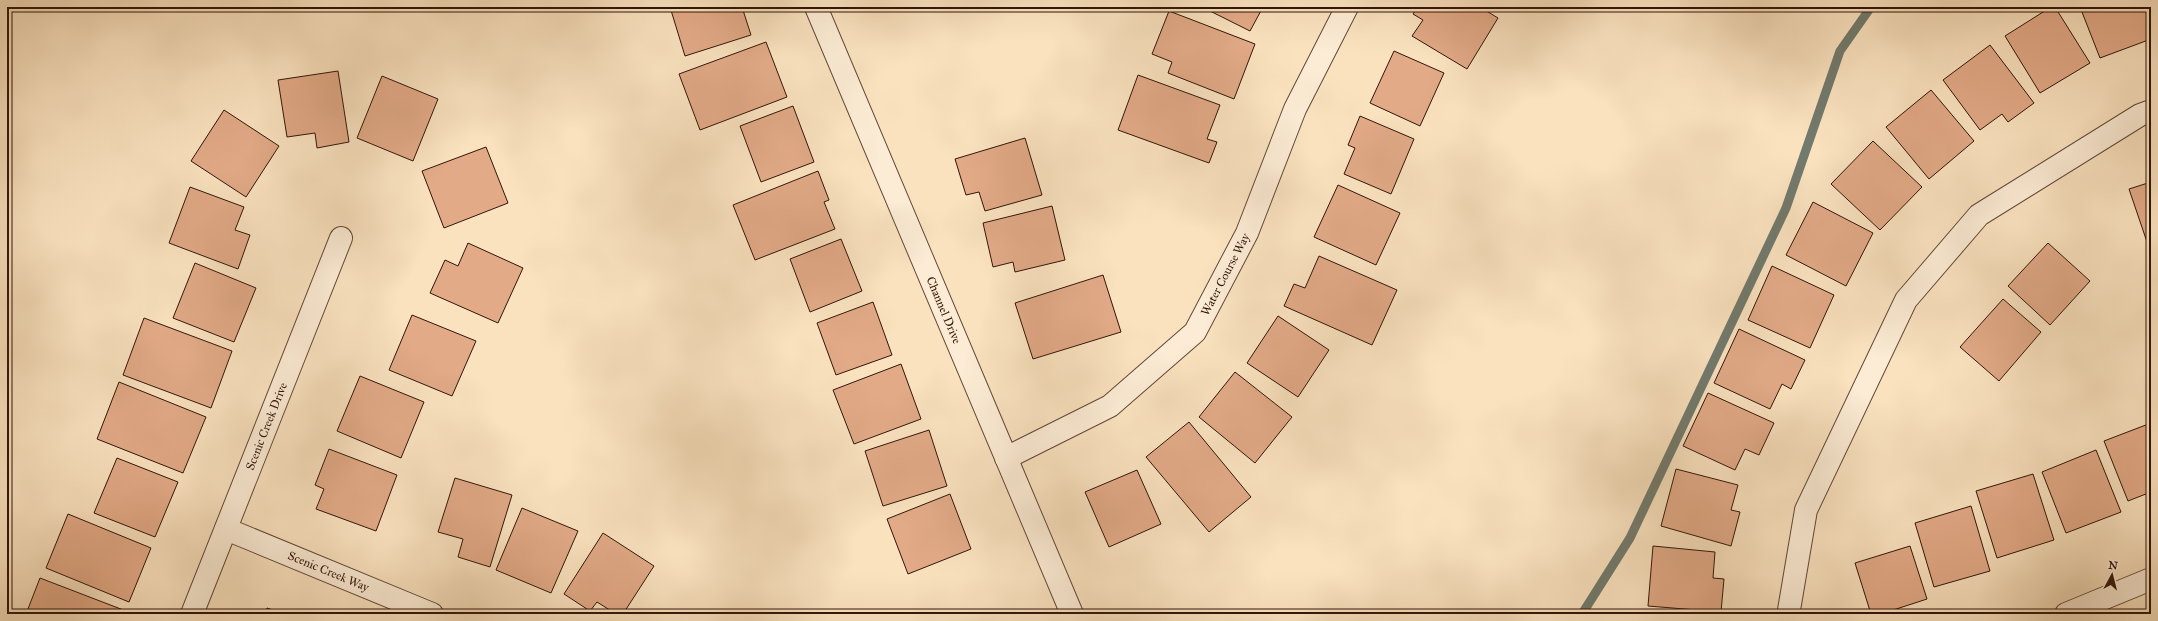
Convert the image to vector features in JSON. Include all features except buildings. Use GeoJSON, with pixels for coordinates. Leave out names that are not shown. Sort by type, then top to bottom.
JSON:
{"type":"FeatureCollection","features":[{"type":"Feature","properties":{"kind":"street","name":"Channel Drive"},"geometry":{"type":"LineString","coordinates":[[816,7],[1072,614]]}},
{"type":"Feature","properties":{"kind":"street","name":"Water Course Way"},"geometry":{"type":"LineString","coordinates":[[1006,458],[1110,406],[1195,332],[1247,233],[1295,109],[1347,7]]}},
{"type":"Feature","properties":{"kind":"street"},"geometry":{"type":"LineString","coordinates":[[1790,614],[1806,510],[1906,300],[1979,215],[2140,115],[2151,111]]}},
{"type":"Feature","properties":{"kind":"street","name":"Scenic Creek Drive"},"geometry":{"type":"LineString","coordinates":[[192,614],[341,238]]}},
{"type":"Feature","properties":{"kind":"street","name":"Scenic Creek Way"},"geometry":{"type":"LineString","coordinates":[[226,529],[432,614]]}},
{"type":"Feature","properties":{"kind":"street"},"geometry":{"type":"LineString","coordinates":[[2066,614],[2151,579]]}},
{"type":"Feature","properties":{"kind":"waterway"},"geometry":{"type":"LineString","coordinates":[[1582,614],[1630,538],[1786,208],[1840,51],[1871,7]]}}]}
